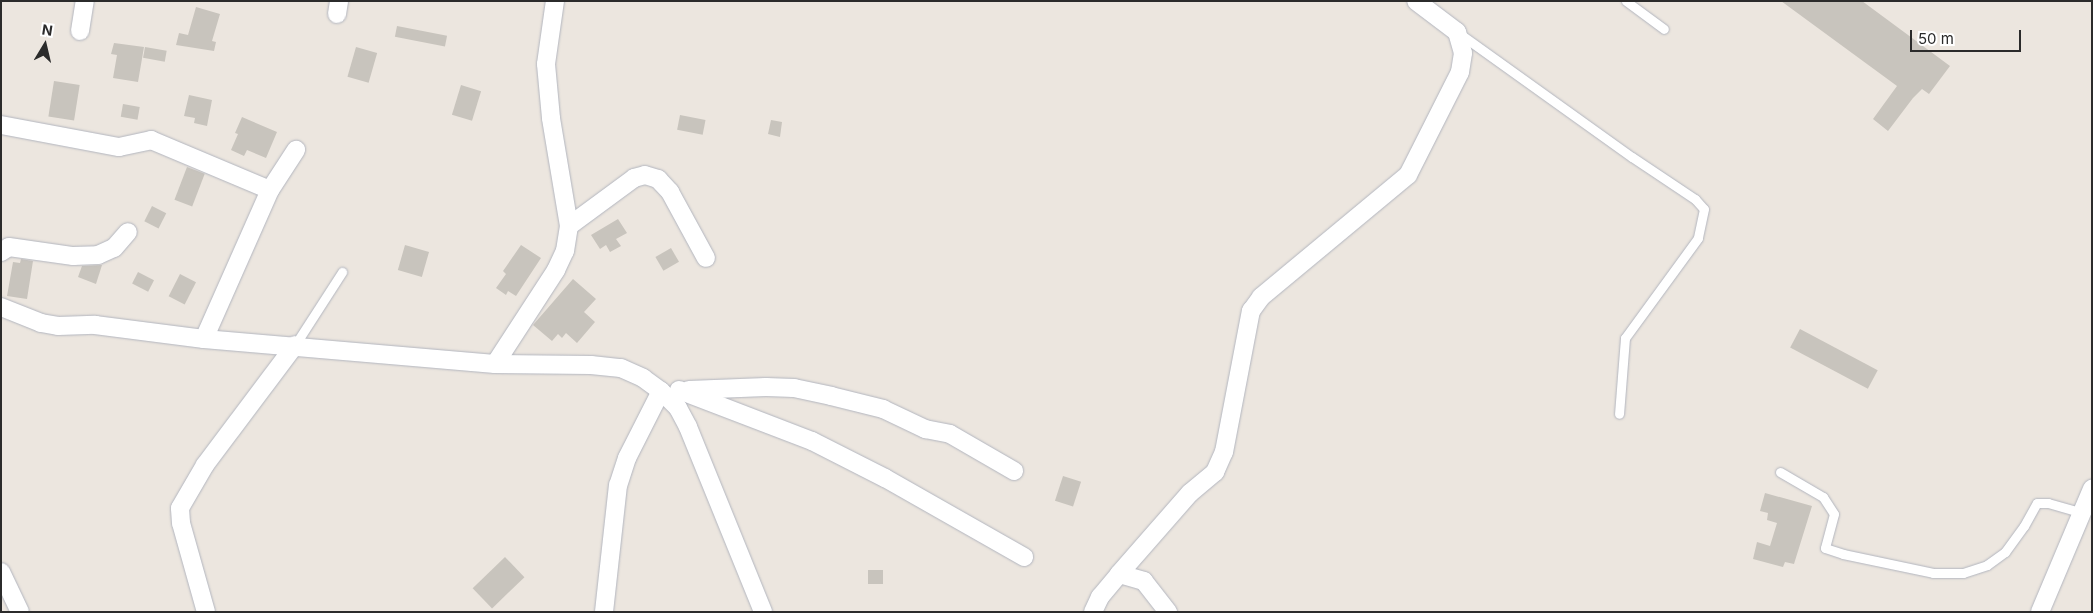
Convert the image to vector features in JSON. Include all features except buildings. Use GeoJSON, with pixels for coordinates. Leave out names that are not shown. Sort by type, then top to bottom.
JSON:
{"type":"FeatureCollection","features":[{"type":"Feature","properties":{"kind":"street"},"geometry":{"type":"LineString","coordinates":[[80,32],[85,1]]}},
{"type":"Feature","properties":{"kind":"street"},"geometry":{"type":"LineString","coordinates":[[495,364],[556,270],[565,251],[569,226],[551,118],[546,64],[555,1]]}},
{"type":"Feature","properties":{"kind":"street"},"geometry":{"type":"LineString","coordinates":[[1093,612],[1100,597],[1119,574],[1190,493],[1215,472],[1224,452],[1251,312],[1261,296],[1408,174],[1460,72],[1463,52],[1458,32],[1416,1]]}},
{"type":"Feature","properties":{"kind":"street"},"geometry":{"type":"LineString","coordinates":[[1,125],[120,147],[151,140],[270,190]]}},
{"type":"Feature","properties":{"kind":"street"},"geometry":{"type":"LineString","coordinates":[[204,339],[270,190],[296,150]]}},
{"type":"Feature","properties":{"kind":"street"},"geometry":{"type":"LineString","coordinates":[[569,226],[634,178],[645,175],[658,179],[670,192],[706,258]]}},
{"type":"Feature","properties":{"kind":"street"},"geometry":{"type":"LineString","coordinates":[[1,252],[9,247],[73,256],[98,255],[114,248],[128,232]]}},
{"type":"Feature","properties":{"kind":"street"},"geometry":{"type":"LineString","coordinates":[[1,307],[41,324],[58,326],[95,325],[204,339],[295,345],[495,364],[591,365],[620,368],[643,378],[661,391],[678,408],[688,427],[763,612]]}},
{"type":"Feature","properties":{"kind":"street"},"geometry":{"type":"LineString","coordinates":[[206,612],[181,524],[180,508],[205,465],[295,345]]}},
{"type":"Feature","properties":{"kind":"street"},"geometry":{"type":"LineString","coordinates":[[661,391],[766,387],[794,388],[831,396],[883,410],[924,428],[950,434],[1014,471]]}},
{"type":"Feature","properties":{"kind":"street"},"geometry":{"type":"LineString","coordinates":[[679,390],[812,441],[885,478],[1024,557]]}},
{"type":"Feature","properties":{"kind":"street"},"geometry":{"type":"LineString","coordinates":[[604,612],[618,485],[627,458],[661,391]]}},
{"type":"Feature","properties":{"kind":"street"},"geometry":{"type":"LineString","coordinates":[[2040,612],[2092,489]]}},
{"type":"Feature","properties":{"kind":"street"},"geometry":{"type":"LineString","coordinates":[[1,572],[20,612]]}},
{"type":"Feature","properties":{"kind":"street"},"geometry":{"type":"LineString","coordinates":[[1119,574],[1144,581],[1168,612]]}},
{"type":"Feature","properties":{"kind":"lane"},"geometry":{"type":"LineString","coordinates":[[1626,1],[1664,29]]}},
{"type":"Feature","properties":{"kind":"lane"},"geometry":{"type":"LineString","coordinates":[[1458,32],[1632,157],[1696,199],[1704,209],[1698,238],[1625,338],[1619,414]]}},
{"type":"Feature","properties":{"kind":"lane"},"geometry":{"type":"LineString","coordinates":[[295,345],[342,272]]}},
{"type":"Feature","properties":{"kind":"lane"},"geometry":{"type":"LineString","coordinates":[[1780,472],[1823,498],[1834,514],[1825,548],[1843,554],[1933,573],[1963,573],[1987,565],[2005,552],[2024,526],[2037,503],[2048,503],[2083,513]]}}]}
